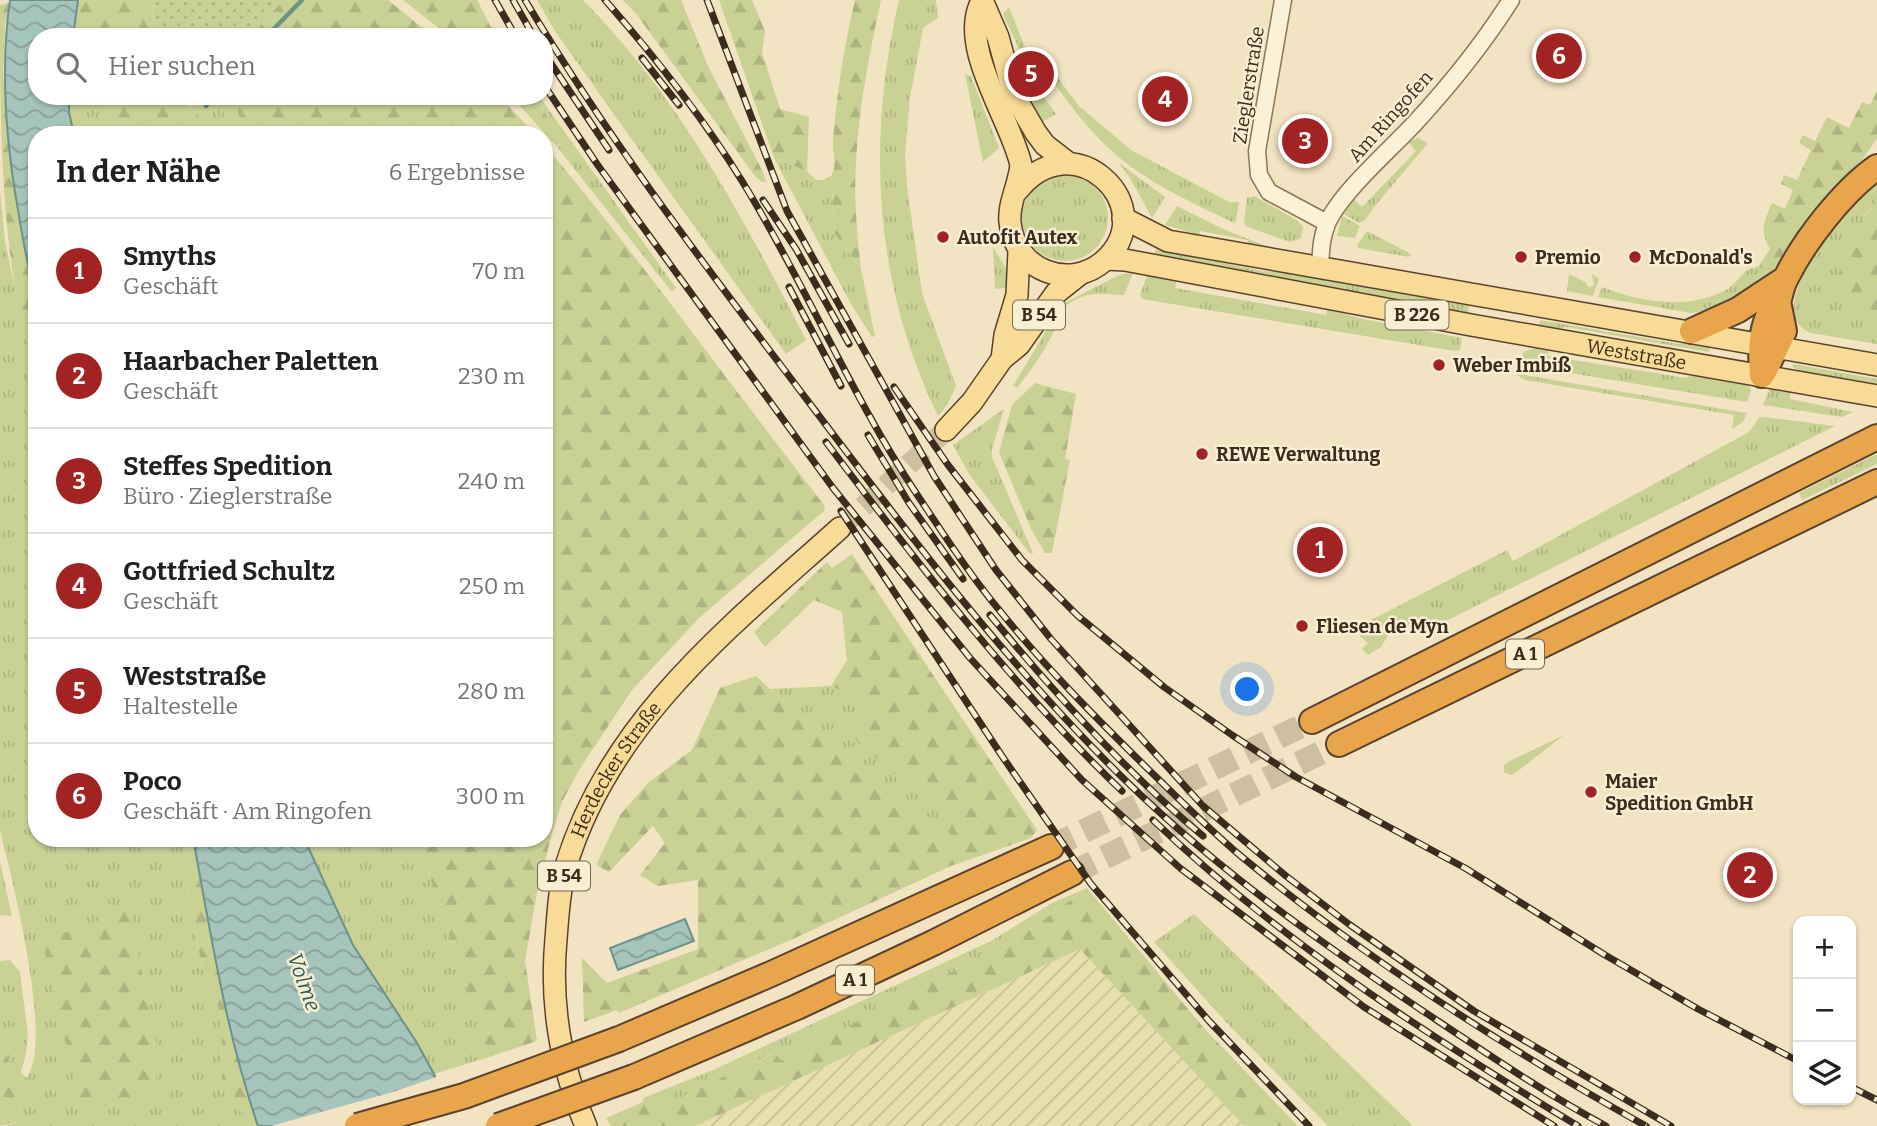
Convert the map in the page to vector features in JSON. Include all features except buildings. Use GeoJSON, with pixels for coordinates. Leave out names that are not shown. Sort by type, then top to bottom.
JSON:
{"type":"FeatureCollection","features":[{"type":"Feature","properties":{"kind":"highway"},"geometry":{"type":"LineString","coordinates":[[1762,375],[1769,346],[1767,317],[1819,227],[1840,201],[1877,167]]}},
{"type":"Feature","properties":{"kind":"highway"},"geometry":{"type":"LineString","coordinates":[[1692,331],[1782,290]]}},
{"type":"Feature","properties":{"kind":"highway","name":"A 1"},"geometry":{"type":"LineString","coordinates":[[1311,721],[1877,437]]}},
{"type":"Feature","properties":{"kind":"highway","name":"A 1"},"geometry":{"type":"LineString","coordinates":[[1339,744],[1877,482]]}},
{"type":"Feature","properties":{"kind":"highway","name":"A 1"},"geometry":{"type":"LineString","coordinates":[[357,1126],[464,1096],[619,1039],[1051,848]]}},
{"type":"Feature","properties":{"kind":"highway","name":"A 1"},"geometry":{"type":"LineString","coordinates":[[498,1126],[634,1077],[797,1007],[1072,873]]}},
{"type":"Feature","properties":{"kind":"main road","name":"B 54"},"geometry":{"type":"LineString","coordinates":[[982,0],[998,37],[1014,95],[1036,133],[1045,145],[1068,162],[1088,167],[1107,180],[1118,197],[1123,218]]}},
{"type":"Feature","properties":{"kind":"main road","name":"B 54"},"geometry":{"type":"LineString","coordinates":[[982,0],[974,20],[978,47],[987,79],[1021,165],[1012,203],[1012,235],[1028,261],[1047,272],[1066,276],[1080,274],[1106,259]]}},
{"type":"Feature","properties":{"kind":"main road"},"geometry":{"type":"LineString","coordinates":[[1017,191],[1026,180],[1040,171],[1068,162]]}},
{"type":"Feature","properties":{"kind":"main road"},"geometry":{"type":"LineString","coordinates":[[1106,259],[1118,244],[1123,218]]}},
{"type":"Feature","properties":{"kind":"main road","name":"Weststraße"},"geometry":{"type":"LineString","coordinates":[[1123,218],[1168,241],[1877,365]]}},
{"type":"Feature","properties":{"kind":"main road","name":"B 54"},"geometry":{"type":"LineString","coordinates":[[1002,359],[1005,335],[1017,295],[1020,251]]}},
{"type":"Feature","properties":{"kind":"main road","name":"Weststraße"},"geometry":{"type":"LineString","coordinates":[[1106,259],[1125,260],[1471,325],[1877,396]]}},
{"type":"Feature","properties":{"kind":"main road","name":"B 54"},"geometry":{"type":"LineString","coordinates":[[946,430],[972,402],[1002,359],[1020,345],[1056,293],[1080,274]]}},
{"type":"Feature","properties":{"kind":"main road","name":"Herdecker Straße"},"geometry":{"type":"LineString","coordinates":[[586,1126],[560,1041],[554,962],[558,906],[566,868],[579,830],[611,763],[661,697],[694,661],[840,528]]}},
{"type":"Feature","properties":{"kind":"street","name":"Zieglerstraße"},"geometry":{"type":"LineString","coordinates":[[1283,0],[1257,151],[1259,175],[1269,192],[1327,223]]}},
{"type":"Feature","properties":{"kind":"street","name":"Am Ringofen"},"geometry":{"type":"LineString","coordinates":[[1320,267],[1321,245],[1327,223],[1339,203],[1416,122],[1468,61],[1511,0]]}},
{"type":"Feature","properties":{"kind":"shaded area"},"geometry":{"type":"Polygon","coordinates":[[[1080,949],[1244,1126],[695,1126],[1080,949]]]}},
{"type":"Feature","properties":{"kind":"green space"},"geometry":{"type":"Polygon","coordinates":[[[78,0],[152,0],[155,28],[74,28],[78,0]]]}},
{"type":"Feature","properties":{"kind":"green space"},"geometry":{"type":"Polygon","coordinates":[[[152,0],[283,0],[258,28],[155,28],[152,0]]]}},
{"type":"Feature","properties":{"kind":"green space"},"geometry":{"type":"Polygon","coordinates":[[[283,0],[388,0],[423,28],[258,28],[283,0]]]}},
{"type":"Feature","properties":{"kind":"green space"},"geometry":{"type":"Polygon","coordinates":[[[403,0],[477,0],[491,28],[439,28],[403,0]]]}},
{"type":"Feature","properties":{"kind":"green space"},"geometry":{"type":"Polygon","coordinates":[[[537,0],[583,0],[650,77],[708,161],[806,340],[786,354],[555,31],[537,0]]]}},
{"type":"Feature","properties":{"kind":"green space"},"geometry":{"type":"Polygon","coordinates":[[[623,0],[681,0],[708,66],[766,182],[755,176],[637,15],[623,0]]]}},
{"type":"Feature","properties":{"kind":"green space"},"geometry":{"type":"Polygon","coordinates":[[[719,0],[752,0],[765,31],[762,52],[780,109],[809,117],[807,171],[774,158],[719,0]]]}},
{"type":"Feature","properties":{"kind":"green space"},"geometry":{"type":"Polygon","coordinates":[[[855,0],[881,0],[865,80],[858,134],[855,188],[861,269],[835,234],[831,176],[834,167],[833,140],[839,87],[855,0]]]}},
{"type":"Feature","properties":{"kind":"green space"},"geometry":{"type":"Polygon","coordinates":[[[899,0],[936,0],[938,18],[923,28],[910,98],[905,155],[922,293],[956,386],[948,404],[938,416],[900,315],[889,264],[882,211],[882,106],[899,0]]]}},
{"type":"Feature","properties":{"kind":"green space"},"geometry":{"type":"Polygon","coordinates":[[[10,3],[5,24],[3,73],[9,156],[28,254],[28,336],[19,311],[8,236],[1,121],[0,5],[10,3]]]}},
{"type":"Feature","properties":{"kind":"green space"},"geometry":{"type":"Polygon","coordinates":[[[1009,7],[1025,47],[1019,49],[1003,14],[1009,7]]]}},
{"type":"Feature","properties":{"kind":"green space"},"geometry":{"type":"Polygon","coordinates":[[[1035,55],[1045,61],[1079,106],[1131,150],[1229,202],[1239,202],[1236,221],[1234,223],[1167,190],[1130,166],[1102,142],[1078,114],[1035,55]]]}},
{"type":"Feature","properties":{"kind":"green space"},"geometry":{"type":"Polygon","coordinates":[[[1017,60],[1056,114],[1042,122],[1020,78],[1017,60]]]}},
{"type":"Feature","properties":{"kind":"green space"},"geometry":{"type":"Polygon","coordinates":[[[965,74],[971,76],[999,148],[983,162],[965,74]]]}},
{"type":"Feature","properties":{"kind":"green space"},"geometry":{"type":"Polygon","coordinates":[[[1877,91],[1877,139],[1861,161],[1830,190],[1815,209],[1770,275],[1759,266],[1770,249],[1764,231],[1765,221],[1772,203],[1785,209],[1793,190],[1781,184],[1784,175],[1797,180],[1811,150],[1799,143],[1803,135],[1815,141],[1827,117],[1849,128],[1862,102],[1870,105],[1877,91]]]}},
{"type":"Feature","properties":{"kind":"green space"},"geometry":{"type":"Polygon","coordinates":[[[69,105],[110,105],[119,126],[72,126],[69,105]]]}},
{"type":"Feature","properties":{"kind":"green space"},"geometry":{"type":"Polygon","coordinates":[[[110,105],[190,105],[205,126],[119,126],[110,105]]]}},
{"type":"Feature","properties":{"kind":"green space"},"geometry":{"type":"Polygon","coordinates":[[[241,105],[237,110],[241,126],[205,126],[191,107],[241,105]]]}},
{"type":"Feature","properties":{"kind":"green space"},"geometry":{"type":"Polygon","coordinates":[[[241,105],[508,105],[527,126],[241,126],[237,110],[241,105]]]}},
{"type":"Feature","properties":{"kind":"green space"},"geometry":{"type":"Polygon","coordinates":[[[519,105],[540,105],[562,140],[557,147],[553,143],[553,126],[538,126],[519,105]]]}},
{"type":"Feature","properties":{"kind":"green space"},"geometry":{"type":"Polygon","coordinates":[[[540,105],[545,105],[676,288],[672,292],[557,147],[562,140],[540,105]]]}},
{"type":"Feature","properties":{"kind":"green space"},"geometry":{"type":"Polygon","coordinates":[[[1418,138],[1428,143],[1364,221],[1359,223],[1344,214],[1354,199],[1362,207],[1416,151],[1408,142],[1418,138]]]}},
{"type":"Feature","properties":{"kind":"green space"},"geometry":{"type":"Polygon","coordinates":[[[553,155],[651,278],[824,505],[825,510],[699,618],[632,690],[579,770],[562,802],[553,831],[553,155]]]}},
{"type":"Feature","properties":{"kind":"green space"},"geometry":{"type":"Polygon","coordinates":[[[774,158],[807,171],[816,180],[831,176],[835,234],[861,269],[875,336],[872,337],[851,304],[774,158]]]}},
{"type":"Feature","properties":{"kind":"green space"},"geometry":{"type":"Polygon","coordinates":[[[1119,163],[1165,197],[1152,218],[1130,178],[1119,163]]]}},
{"type":"Feature","properties":{"kind":"green space"},"geometry":{"type":"Polygon","coordinates":[[[1065,175],[1089,182],[1101,194],[1108,218],[1101,242],[1089,254],[1065,261],[1041,254],[1029,242],[1022,218],[1029,194],[1041,182],[1065,175]]]}},
{"type":"Feature","properties":{"kind":"green space"},"geometry":{"type":"Polygon","coordinates":[[[1877,181],[1877,205],[1865,214],[1872,324],[1877,326],[1877,344],[1811,333],[1797,321],[1794,303],[1801,281],[1831,233],[1877,181]]]}},
{"type":"Feature","properties":{"kind":"green space"},"geometry":{"type":"Polygon","coordinates":[[[0,190],[5,241],[20,313],[28,334],[28,847],[185,847],[189,900],[194,915],[201,966],[211,979],[221,1018],[222,1079],[237,1109],[256,1119],[258,1126],[6,1126],[17,1122],[22,1101],[0,1034],[0,961],[10,960],[20,972],[28,1035],[21,1072],[26,1078],[34,1060],[36,1032],[28,959],[0,830],[0,190]]]}},
{"type":"Feature","properties":{"kind":"green space"},"geometry":{"type":"Polygon","coordinates":[[[1254,196],[1298,221],[1303,227],[1301,238],[1290,242],[1245,226],[1247,198],[1254,196]]]}},
{"type":"Feature","properties":{"kind":"green space"},"geometry":{"type":"Polygon","coordinates":[[[1877,205],[1877,326],[1872,325],[1851,304],[1841,275],[1845,248],[1850,236],[1877,205]]]}},
{"type":"Feature","properties":{"kind":"green space"},"geometry":{"type":"Polygon","coordinates":[[[1177,206],[1223,229],[1273,249],[1248,245],[1248,240],[1200,231],[1199,235],[1165,225],[1177,206]]]}},
{"type":"Feature","properties":{"kind":"green space"},"geometry":{"type":"Polygon","coordinates":[[[1342,216],[1360,226],[1355,238],[1337,236],[1342,216]]]}},
{"type":"Feature","properties":{"kind":"green space"},"geometry":{"type":"Polygon","coordinates":[[[1367,231],[1411,254],[1409,257],[1358,248],[1357,245],[1367,231]]]}},
{"type":"Feature","properties":{"kind":"green space"},"geometry":{"type":"Polygon","coordinates":[[[993,247],[1008,272],[1012,287],[995,289],[993,247]]]}},
{"type":"Feature","properties":{"kind":"green space"},"geometry":{"type":"Polygon","coordinates":[[[1156,249],[1262,271],[1323,276],[1470,303],[1467,315],[1154,255],[1156,249]]]}},
{"type":"Feature","properties":{"kind":"green space"},"geometry":{"type":"Polygon","coordinates":[[[1759,266],[1770,275],[1757,288],[1708,315],[1705,311],[1691,313],[1598,297],[1602,287],[1647,300],[1694,300],[1724,291],[1745,272],[1759,266]]]}},
{"type":"Feature","properties":{"kind":"green space"},"geometry":{"type":"Polygon","coordinates":[[[1133,273],[1124,295],[1095,294],[1067,305],[1062,304],[1119,275],[1133,273]]]}},
{"type":"Feature","properties":{"kind":"green space"},"geometry":{"type":"Polygon","coordinates":[[[1569,274],[1585,282],[1589,288],[1594,285],[1592,274],[1599,279],[1593,296],[1567,291],[1569,274]]]}},
{"type":"Feature","properties":{"kind":"green space"},"geometry":{"type":"Polygon","coordinates":[[[1147,276],[1176,282],[1175,288],[1326,315],[1327,310],[1331,310],[1363,319],[1462,338],[1460,350],[1142,299],[1140,295],[1147,276]]]}},
{"type":"Feature","properties":{"kind":"green space"},"geometry":{"type":"Polygon","coordinates":[[[1053,319],[1059,322],[1045,348],[1017,388],[1013,386],[1053,319]]]}},
{"type":"Feature","properties":{"kind":"green space"},"geometry":{"type":"Polygon","coordinates":[[[1540,320],[1679,344],[1691,342],[1710,346],[1709,352],[1566,327],[1538,330],[1540,320]]]}},
{"type":"Feature","properties":{"kind":"green space"},"geometry":{"type":"Polygon","coordinates":[[[1548,348],[1548,356],[1686,378],[1694,374],[1748,382],[1751,390],[1747,402],[1515,364],[1525,351],[1548,348]]]}},
{"type":"Feature","properties":{"kind":"green space"},"geometry":{"type":"Polygon","coordinates":[[[1794,364],[1877,379],[1877,386],[1801,373],[1792,366],[1794,364]]]}},
{"type":"Feature","properties":{"kind":"green space"},"geometry":{"type":"Polygon","coordinates":[[[1513,373],[1747,413],[1743,422],[1732,429],[1734,415],[1525,380],[1513,373]]]}},
{"type":"Feature","properties":{"kind":"green space"},"geometry":{"type":"Polygon","coordinates":[[[1035,383],[1076,394],[1065,459],[1070,460],[1052,553],[1045,553],[1031,529],[999,452],[1012,405],[1035,383]]]}},
{"type":"Feature","properties":{"kind":"green space"},"geometry":{"type":"Polygon","coordinates":[[[1770,388],[1791,390],[1790,399],[1853,412],[1842,417],[1763,405],[1770,388]]]}},
{"type":"Feature","properties":{"kind":"green space"},"geometry":{"type":"Polygon","coordinates":[[[1004,409],[992,457],[1033,553],[1030,554],[969,474],[953,445],[1004,409]]]}},
{"type":"Feature","properties":{"kind":"green space"},"geometry":{"type":"Polygon","coordinates":[[[1759,418],[1835,426],[1422,633],[1416,622],[1389,634],[1381,647],[1368,655],[1362,649],[1368,643],[1360,636],[1360,630],[1369,621],[1507,550],[1513,561],[1749,432],[1759,418]]]}},
{"type":"Feature","properties":{"kind":"green space"},"geometry":{"type":"Polygon","coordinates":[[[1877,454],[1877,464],[1802,500],[1799,493],[1877,454]]]}},
{"type":"Feature","properties":{"kind":"green space"},"geometry":{"type":"Polygon","coordinates":[[[852,554],[1037,830],[1031,838],[951,866],[793,939],[619,1013],[617,1010],[584,1022],[582,958],[607,983],[698,949],[698,880],[658,886],[640,875],[665,843],[653,826],[609,872],[596,865],[620,815],[649,782],[692,750],[720,688],[756,676],[941,849],[950,840],[949,819],[858,743],[847,721],[871,713],[867,703],[831,686],[847,660],[842,612],[814,600],[765,647],[754,632],[827,562],[832,568],[852,554]]]}},
{"type":"Feature","properties":{"kind":"green space"},"geometry":{"type":"Polygon","coordinates":[[[831,686],[867,703],[913,787],[949,819],[950,840],[941,849],[770,689],[831,686]]]}},
{"type":"Feature","properties":{"kind":"green space"},"geometry":{"type":"Polygon","coordinates":[[[1564,735],[1514,774],[1504,772],[1504,765],[1508,762],[1564,735]]]}},
{"type":"Feature","properties":{"kind":"green space"},"geometry":{"type":"Polygon","coordinates":[[[185,847],[195,847],[241,1076],[256,1119],[237,1110],[222,1079],[221,1018],[211,979],[201,966],[194,915],[189,900],[185,847]]]}},
{"type":"Feature","properties":{"kind":"green space"},"geometry":{"type":"Polygon","coordinates":[[[308,847],[420,847],[489,1057],[434,1074],[353,945],[308,847]]]}},
{"type":"Feature","properties":{"kind":"green space"},"geometry":{"type":"Polygon","coordinates":[[[420,847],[549,847],[525,961],[537,1041],[489,1057],[420,847]]]}},
{"type":"Feature","properties":{"kind":"green space"},"geometry":{"type":"Polygon","coordinates":[[[0,862],[12,916],[0,915],[0,862]]]}},
{"type":"Feature","properties":{"kind":"green space"},"geometry":{"type":"Polygon","coordinates":[[[1087,888],[1027,932],[782,1062],[773,1053],[656,1110],[643,1102],[643,1098],[713,1070],[993,940],[1052,903],[1087,888]]]}},
{"type":"Feature","properties":{"kind":"green space"},"geometry":{"type":"Polygon","coordinates":[[[1087,888],[1203,1027],[1298,1126],[1244,1126],[1080,949],[695,1126],[611,1126],[606,1118],[643,1102],[656,1109],[774,1053],[782,1061],[1027,932],[1087,888]]]}},
{"type":"Feature","properties":{"kind":"green space"},"geometry":{"type":"Polygon","coordinates":[[[129,909],[157,1047],[158,1067],[155,1082],[141,1098],[84,1110],[72,1071],[43,941],[129,909]]]}},
{"type":"Feature","properties":{"kind":"green space"},"geometry":{"type":"Polygon","coordinates":[[[1194,914],[1413,1126],[1328,1126],[1225,1021],[1154,942],[1194,914]]]}},
{"type":"Feature","properties":{"kind":"green space"},"geometry":{"type":"Polygon","coordinates":[[[0,1034],[22,1101],[17,1122],[0,1126],[0,1034]]]}},
{"type":"Feature","properties":{"kind":"water"},"geometry":{"type":"Polygon","coordinates":[[[10,0],[78,0],[74,28],[28,28],[28,105],[69,105],[72,126],[28,126],[28,267],[8,132],[5,78],[10,0]]]}},
{"type":"Feature","properties":{"kind":"water","name":"Volme"},"geometry":{"type":"Polygon","coordinates":[[[195,847],[308,847],[353,945],[417,1043],[457,1126],[258,1126],[228,1020],[195,847]]]}},
{"type":"Feature","properties":{"kind":"water"},"geometry":{"type":"Polygon","coordinates":[[[685,919],[694,941],[618,970],[610,948],[685,919]]]}},
{"type":"Feature","properties":{"kind":"pier"},"geometry":{"type":"Polygon","coordinates":[[[439,1076],[460,1126],[271,1126],[393,1092],[439,1076]]]}},
{"type":"Feature","properties":{"kind":"waterway"},"geometry":{"type":"LineString","coordinates":[[275,28],[302,0]]}},
{"type":"Feature","properties":{"kind":"tunnel"},"geometry":{"type":"LineString","coordinates":[[840,528],[946,430]]}},
{"type":"Feature","properties":{"kind":"tunnel"},"geometry":{"type":"LineString","coordinates":[[1051,847],[1312,721]]}},
{"type":"Feature","properties":{"kind":"tunnel"},"geometry":{"type":"LineString","coordinates":[[1072,873],[1339,744]]}},
{"type":"Feature","properties":{"kind":"railway"},"geometry":{"type":"LineString","coordinates":[[495,0],[511,28]]}},
{"type":"Feature","properties":{"kind":"railway"},"geometry":{"type":"LineString","coordinates":[[513,0],[529,28]]}},
{"type":"Feature","properties":{"kind":"railway"},"geometry":{"type":"LineString","coordinates":[[525,0],[542,28]]}},
{"type":"Feature","properties":{"kind":"railway"},"geometry":{"type":"LineString","coordinates":[[605,0],[677,88],[742,181],[787,259],[871,419],[928,511],[989,597],[1054,673],[1207,826],[1289,895],[1438,1001],[1646,1126]]}},
{"type":"Feature","properties":{"kind":"railway"},"geometry":{"type":"LineString","coordinates":[[707,0],[787,211],[934,476],[996,570],[1051,639],[1203,806],[1286,876],[1350,925],[1474,1011],[1671,1126]]}},
{"type":"Feature","properties":{"kind":"railway"},"geometry":{"type":"LineString","coordinates":[[553,46],[652,192],[863,474],[978,619],[1101,756],[1179,830],[1305,930],[1500,1062],[1606,1126]]}},
{"type":"Feature","properties":{"kind":"railway"},"geometry":{"type":"LineString","coordinates":[[642,58],[679,105]]}},
{"type":"Feature","properties":{"kind":"railway"},"geometry":{"type":"LineString","coordinates":[[553,66],[609,150]]}},
{"type":"Feature","properties":{"kind":"railway"},"geometry":{"type":"LineString","coordinates":[[553,98],[597,164],[833,488],[970,658],[1082,780],[1180,868],[1364,1007],[1554,1126]]}},
{"type":"Feature","properties":{"kind":"railway"},"geometry":{"type":"LineString","coordinates":[[763,200],[796,249],[849,344]]}},
{"type":"Feature","properties":{"kind":"railway"},"geometry":{"type":"LineString","coordinates":[[789,287],[841,386]]}},
{"type":"Feature","properties":{"kind":"railway"},"geometry":{"type":"LineString","coordinates":[[894,387],[948,465],[1022,560],[1078,616],[1164,687],[1296,777],[1465,868],[1698,1009],[1793,1058]]}},
{"type":"Feature","properties":{"kind":"railway"},"geometry":{"type":"LineString","coordinates":[[868,435],[909,503],[963,579]]}},
{"type":"Feature","properties":{"kind":"railway"},"geometry":{"type":"LineString","coordinates":[[826,442],[1004,667],[1081,751],[1122,791]]}},
{"type":"Feature","properties":{"kind":"railway"},"geometry":{"type":"LineString","coordinates":[[841,511],[1002,756],[1091,884],[1209,1021],[1309,1126]]}},
{"type":"Feature","properties":{"kind":"railway"},"geometry":{"type":"LineString","coordinates":[[990,615],[1091,730],[1146,785],[1203,836]]}},
{"type":"Feature","properties":{"kind":"railway"},"geometry":{"type":"LineString","coordinates":[[1153,820],[1252,906],[1357,985],[1578,1126]]}},
{"type":"Feature","properties":{"kind":"railway"},"geometry":{"type":"LineString","coordinates":[[1856,1090],[1877,1100]]}},
{"type":"Feature","properties":{"kind":"place","name":"Poco"},"geometry":{"type":"Point","coordinates":[1559,56]}},
{"type":"Feature","properties":{"kind":"place","name":"Weststraße"},"geometry":{"type":"Point","coordinates":[1031,74]}},
{"type":"Feature","properties":{"kind":"place","name":"Gottfried Schultz"},"geometry":{"type":"Point","coordinates":[1165,99]}},
{"type":"Feature","properties":{"kind":"place","name":"Steffes Spedition"},"geometry":{"type":"Point","coordinates":[1305,141]}},
{"type":"Feature","properties":{"kind":"place","name":"Autofit Autex"},"geometry":{"type":"Point","coordinates":[943,237]}},
{"type":"Feature","properties":{"kind":"place","name":"Premio"},"geometry":{"type":"Point","coordinates":[1521,257]}},
{"type":"Feature","properties":{"kind":"place","name":"McDonald's"},"geometry":{"type":"Point","coordinates":[1635,257]}},
{"type":"Feature","properties":{"kind":"place","name":"Weber Imbiß"},"geometry":{"type":"Point","coordinates":[1439,365]}},
{"type":"Feature","properties":{"kind":"place","name":"REWE Verwaltung"},"geometry":{"type":"Point","coordinates":[1202,454]}},
{"type":"Feature","properties":{"kind":"place","name":"Smyths"},"geometry":{"type":"Point","coordinates":[1320,550]}},
{"type":"Feature","properties":{"kind":"place","name":"Fliesen de Myn"},"geometry":{"type":"Point","coordinates":[1302,626]}},
{"type":"Feature","properties":{"kind":"place","name":"Maier Spedition GmbH"},"geometry":{"type":"Point","coordinates":[1591,792]}},
{"type":"Feature","properties":{"kind":"place","name":"Haarbacher Paletten"},"geometry":{"type":"Point","coordinates":[1750,875]}}]}
